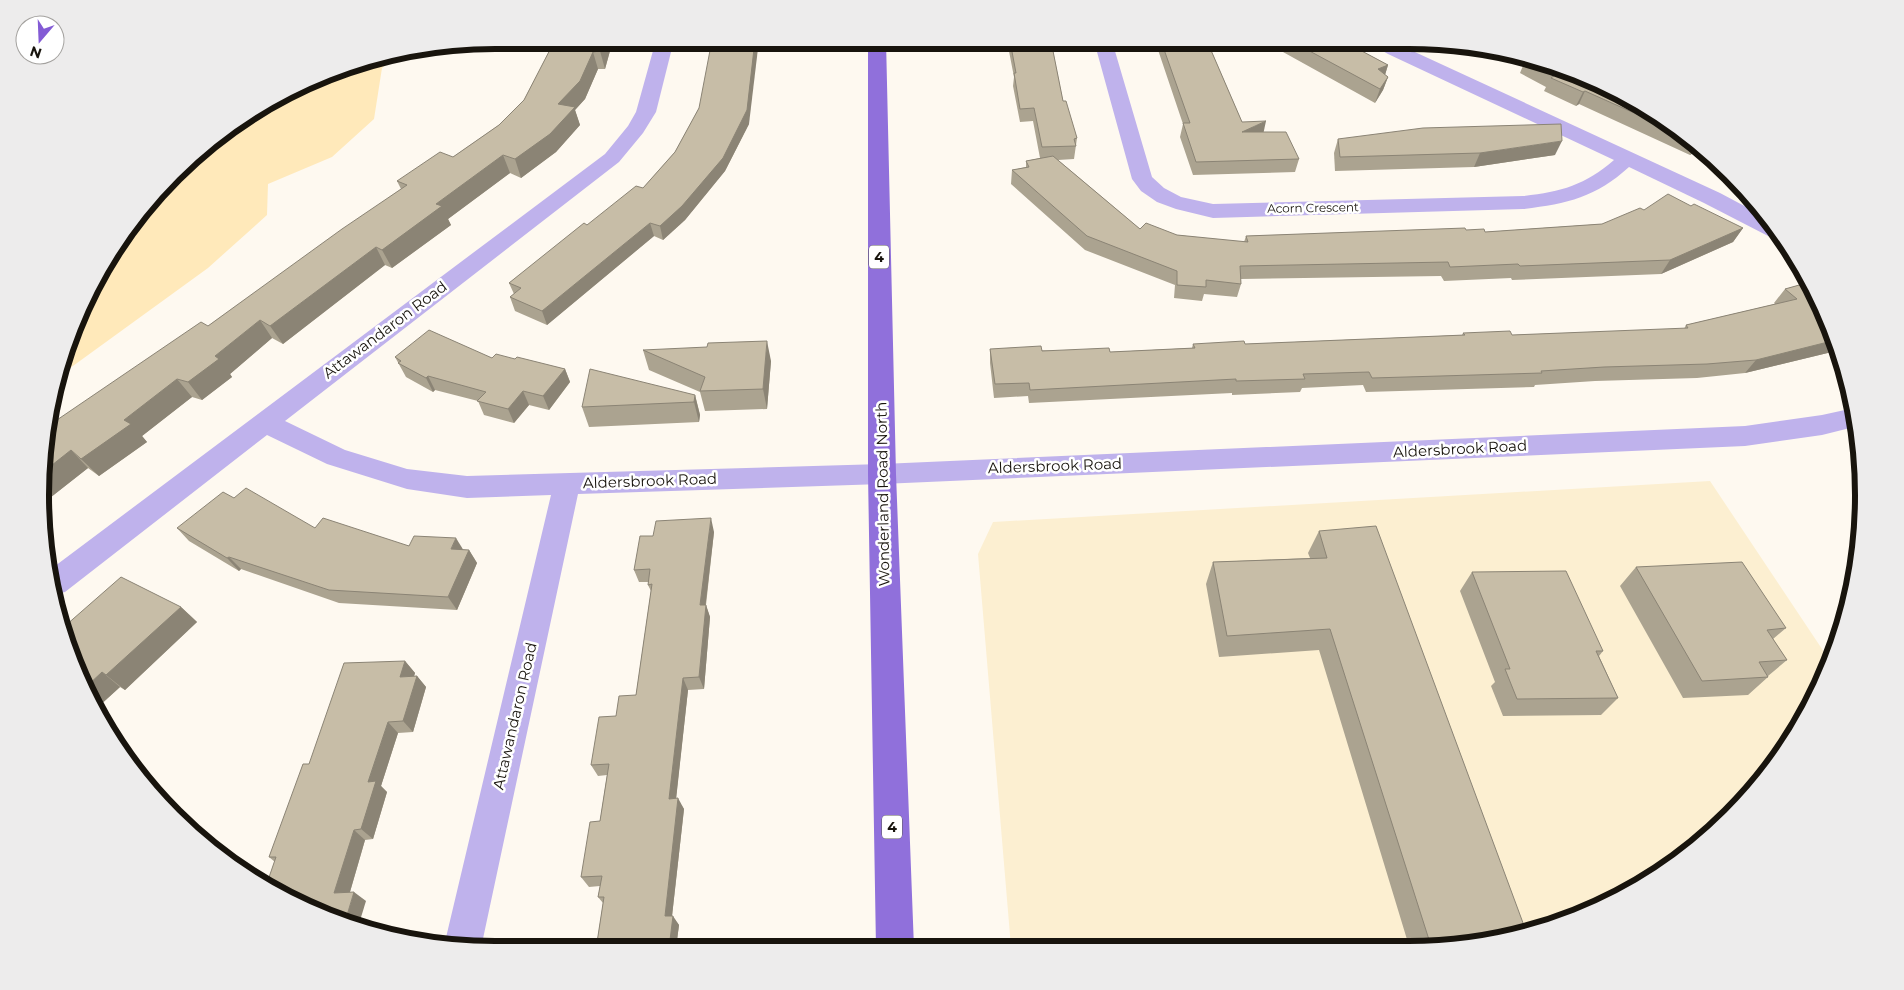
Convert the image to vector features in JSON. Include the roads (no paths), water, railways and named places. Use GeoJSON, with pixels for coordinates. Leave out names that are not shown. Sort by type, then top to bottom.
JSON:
{"type":"FeatureCollection","features":[{"type":"Feature","properties":{"kind":"main road","name":"Wonderland Road North"},"geometry":{"type":"LineString","coordinates":[[877,49],[882,474],[895,941]]}},
{"type":"Feature","properties":{"kind":"street","name":"Attawandaron Road"},"geometry":{"type":"LineString","coordinates":[[57,581],[612,158],[636,129],[646,112],[663,49]]}},
{"type":"Feature","properties":{"kind":"street","name":"Acorn Crescent"},"geometry":{"type":"LineString","coordinates":[[1105,49],[1142,179],[1150,189],[1167,200],[1194,208],[1213,211],[1492,204],[1544,200],[1572,193],[1600,182],[1626,159]]}},
{"type":"Feature","properties":{"kind":"street"},"geometry":{"type":"LineString","coordinates":[[1392,49],[1712,198],[1764,225]]}},
{"type":"Feature","properties":{"kind":"street","name":"Aldersbrook Road"},"geometry":{"type":"LineString","coordinates":[[264,422],[336,457],[407,479],[467,487],[882,474],[1745,436],[1822,425],[1848,419]]}},
{"type":"Feature","properties":{"kind":"street","name":"Attawandaron Road"},"geometry":{"type":"LineString","coordinates":[[464,940],[567,484]]}}]}
